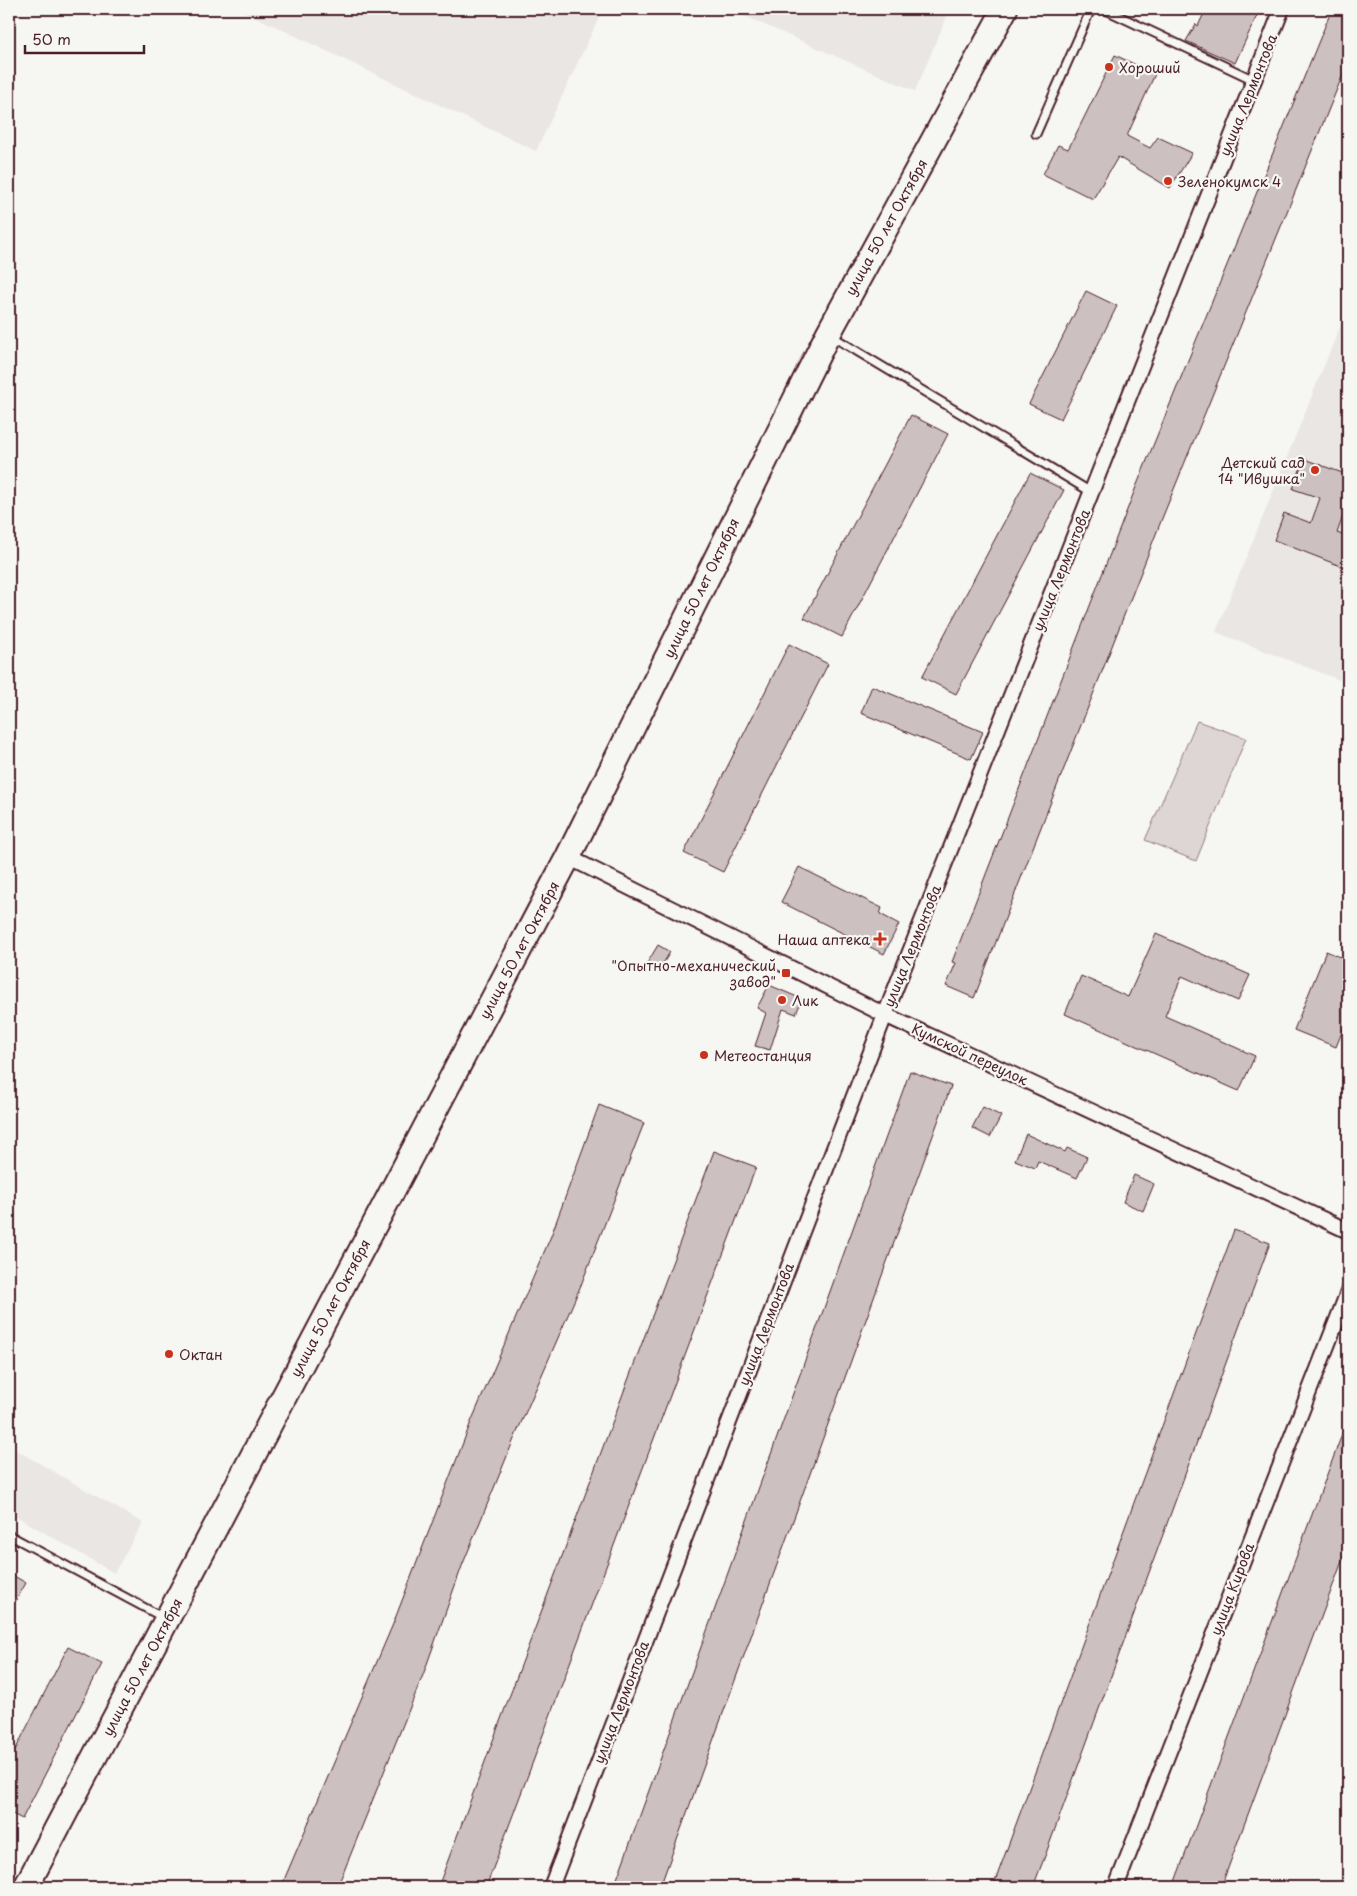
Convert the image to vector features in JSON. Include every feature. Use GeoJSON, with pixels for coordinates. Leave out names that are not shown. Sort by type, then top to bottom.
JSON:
{"type":"FeatureCollection","features":[{"type":"Feature","properties":{"kind":"highway","name":"улица 50 лет Октября"},"geometry":{"type":"LineString","coordinates":[[26,1887],[568,857],[828,334],[1005,9]]}},
{"type":"Feature","properties":{"kind":"street","name":"улица Лермонтова"},"geometry":{"type":"LineString","coordinates":[[550,1887],[885,1015],[1282,9]]}},
{"type":"Feature","properties":{"kind":"street","name":"Кумской переулок"},"geometry":{"type":"LineString","coordinates":[[568,857],[885,1015],[1348,1231]]}},
{"type":"Feature","properties":{"kind":"street","name":"улица Кирова"},"geometry":{"type":"LineString","coordinates":[[1116,1887],[1348,1292]]}},
{"type":"Feature","properties":{"kind":"lane"},"geometry":{"type":"LineString","coordinates":[[1036,134],[1091,9]]}},
{"type":"Feature","properties":{"kind":"lane"},"geometry":{"type":"LineString","coordinates":[[1104,9],[1254,80]]}},
{"type":"Feature","properties":{"kind":"lane"},"geometry":{"type":"LineString","coordinates":[[828,334],[1091,492]]}},
{"type":"Feature","properties":{"kind":"lane"},"geometry":{"type":"LineString","coordinates":[[9,1534],[167,1619]]}},
{"type":"Feature","properties":{"kind":"shaded area"},"geometry":{"type":"Polygon","coordinates":[[[239,9],[603,9],[536,151],[239,9]]]}},
{"type":"Feature","properties":{"kind":"shaded area"},"geometry":{"type":"Polygon","coordinates":[[[729,9],[950,9],[915,91],[729,9]]]}},
{"type":"Feature","properties":{"kind":"shaded area","name":"Детский сад 14 \"Ивушка\""},"geometry":{"type":"Polygon","coordinates":[[[1348,307],[1348,674],[1345,682],[1216,632],[1348,307]]]}},
{"type":"Feature","properties":{"kind":"shaded area"},"geometry":{"type":"Polygon","coordinates":[[[1197,721],[1246,738],[1196,861],[1145,840],[1197,721]]]}},
{"type":"Feature","properties":{"kind":"shaded area"},"geometry":{"type":"Polygon","coordinates":[[[9,1446],[143,1523],[114,1573],[9,1512],[9,1446]]]}},
{"type":"Feature","properties":{"kind":"building"},"geometry":{"type":"Polygon","coordinates":[[[1206,9],[1260,9],[1235,63],[1186,41],[1196,24],[1198,26],[1206,9]]]}},
{"type":"Feature","properties":{"kind":"building"},"geometry":{"type":"Polygon","coordinates":[[[1332,9],[1348,9],[1348,62],[1163,516],[974,998],[946,986],[956,963],[952,962],[1134,492],[1332,9]]]}},
{"type":"Feature","properties":{"kind":"building"},"geometry":{"type":"Polygon","coordinates":[[[1115,55],[1155,74],[1127,136],[1150,148],[1158,137],[1192,153],[1170,188],[1118,157],[1093,199],[1043,174],[1058,145],[1068,149],[1115,55]]]}},
{"type":"Feature","properties":{"kind":"building"},"geometry":{"type":"Polygon","coordinates":[[[1086,291],[1117,306],[1061,419],[1029,404],[1086,291]]]}},
{"type":"Feature","properties":{"kind":"building"},"geometry":{"type":"Polygon","coordinates":[[[911,415],[948,434],[842,637],[804,618],[911,415]]]}},
{"type":"Feature","properties":{"kind":"building"},"geometry":{"type":"Polygon","coordinates":[[[1304,459],[1348,475],[1348,502],[1337,533],[1348,537],[1348,569],[1274,540],[1284,513],[1311,523],[1320,498],[1293,489],[1304,459]]]}},
{"type":"Feature","properties":{"kind":"building"},"geometry":{"type":"Polygon","coordinates":[[[1030,473],[1064,490],[956,694],[922,677],[1030,473]]]}},
{"type":"Feature","properties":{"kind":"building"},"geometry":{"type":"Polygon","coordinates":[[[789,644],[828,664],[723,872],[684,853],[789,644]]]}},
{"type":"Feature","properties":{"kind":"building"},"geometry":{"type":"Polygon","coordinates":[[[872,686],[983,732],[971,759],[861,713],[872,686]]]}},
{"type":"Feature","properties":{"kind":"building"},"geometry":{"type":"Polygon","coordinates":[[[799,867],[882,908],[880,914],[899,924],[884,954],[781,902],[799,867]]]}},
{"type":"Feature","properties":{"kind":"building"},"geometry":{"type":"Polygon","coordinates":[[[1156,934],[1250,975],[1238,1001],[1182,976],[1165,1016],[1255,1056],[1239,1091],[1065,1014],[1081,976],[1128,997],[1156,934]]]}},
{"type":"Feature","properties":{"kind":"building"},"geometry":{"type":"Polygon","coordinates":[[[658,945],[670,952],[658,972],[646,965],[658,945]]]}},
{"type":"Feature","properties":{"kind":"building"},"geometry":{"type":"Polygon","coordinates":[[[1326,951],[1348,960],[1348,1017],[1336,1047],[1294,1030],[1326,951]]]}},
{"type":"Feature","properties":{"kind":"building"},"geometry":{"type":"Polygon","coordinates":[[[769,985],[802,999],[796,1014],[783,1009],[770,1050],[755,1046],[766,1013],[757,1008],[769,985]]]}},
{"type":"Feature","properties":{"kind":"building"},"geometry":{"type":"Polygon","coordinates":[[[910,1071],[951,1086],[660,1887],[614,1887],[910,1071]]]}},
{"type":"Feature","properties":{"kind":"building"},"geometry":{"type":"Polygon","coordinates":[[[599,1105],[644,1123],[581,1285],[514,1439],[462,1566],[423,1675],[344,1871],[337,1887],[281,1887],[393,1624],[471,1422],[551,1236],[599,1105]]]}},
{"type":"Feature","properties":{"kind":"building"},"geometry":{"type":"Polygon","coordinates":[[[983,1107],[1001,1116],[990,1137],[972,1128],[983,1107]]]}},
{"type":"Feature","properties":{"kind":"building"},"geometry":{"type":"Polygon","coordinates":[[[1026,1134],[1065,1152],[1067,1148],[1087,1157],[1077,1178],[1038,1161],[1035,1168],[1015,1160],[1026,1134]]]}},
{"type":"Feature","properties":{"kind":"building"},"geometry":{"type":"Polygon","coordinates":[[[714,1151],[756,1167],[486,1887],[438,1887],[714,1151]]]}},
{"type":"Feature","properties":{"kind":"building"},"geometry":{"type":"Polygon","coordinates":[[[1134,1175],[1154,1184],[1143,1211],[1123,1202],[1134,1175]]]}},
{"type":"Feature","properties":{"kind":"building"},"geometry":{"type":"Polygon","coordinates":[[[1234,1230],[1270,1243],[1033,1887],[993,1887],[1234,1230]]]}},
{"type":"Feature","properties":{"kind":"building"},"geometry":{"type":"Polygon","coordinates":[[[1347,1421],[1348,1545],[1221,1887],[1173,1887],[1347,1421]]]}},
{"type":"Feature","properties":{"kind":"building"},"geometry":{"type":"Polygon","coordinates":[[[9,1573],[26,1583],[9,1612],[9,1573]]]}},
{"type":"Feature","properties":{"kind":"building"},"geometry":{"type":"Polygon","coordinates":[[[68,1647],[102,1664],[22,1819],[9,1812],[9,1762],[68,1647]]]}},
{"type":"Feature","properties":{"kind":"place","name":"Хороший"},"geometry":{"type":"Point","coordinates":[1109,67]}},
{"type":"Feature","properties":{"kind":"place","name":"Зеленокумск 4"},"geometry":{"type":"Point","coordinates":[1168,181]}},
{"type":"Feature","properties":{"kind":"place","name":"Детский сад 14 \"Ивушка\""},"geometry":{"type":"Point","coordinates":[1315,470]}},
{"type":"Feature","properties":{"kind":"place","name":"Наша аптека"},"geometry":{"type":"Point","coordinates":[880,939]}},
{"type":"Feature","properties":{"kind":"place","name":"\"Опытно-механический завод\""},"geometry":{"type":"Point","coordinates":[786,973]}},
{"type":"Feature","properties":{"kind":"place","name":"Лик"},"geometry":{"type":"Point","coordinates":[782,1000]}},
{"type":"Feature","properties":{"kind":"place","name":"Метеостанция"},"geometry":{"type":"Point","coordinates":[704,1055]}},
{"type":"Feature","properties":{"kind":"place","name":"Октан"},"geometry":{"type":"Point","coordinates":[169,1354]}}]}
